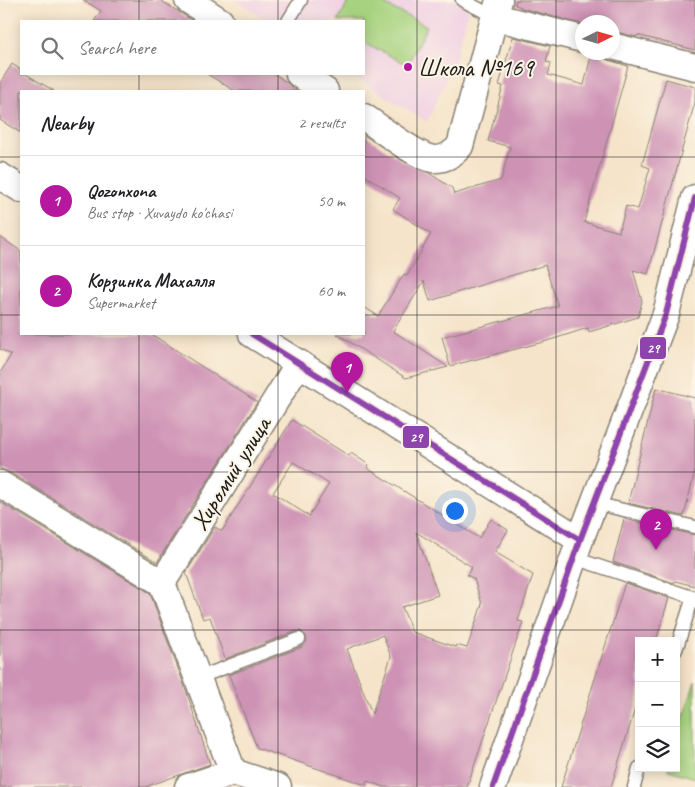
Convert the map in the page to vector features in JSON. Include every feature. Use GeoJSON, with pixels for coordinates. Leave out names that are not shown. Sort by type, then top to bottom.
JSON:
{"type":"FeatureCollection","features":[{"type":"Feature","properties":{"kind":"street"},"geometry":{"type":"LineString","coordinates":[[188,0],[218,20]]}},
{"type":"Feature","properties":{"kind":"street"},"geometry":{"type":"LineString","coordinates":[[365,118],[414,150],[432,159],[454,154],[460,146],[497,8],[575,36]]}},
{"type":"Feature","properties":{"kind":"street"},"geometry":{"type":"LineString","coordinates":[[620,48],[695,67]]}},
{"type":"Feature","properties":{"kind":"street"},"geometry":{"type":"LineString","coordinates":[[301,75],[323,90]]}},
{"type":"Feature","properties":{"kind":"street"},"geometry":{"type":"LineString","coordinates":[[0,176],[20,188]]}},
{"type":"Feature","properties":{"kind":"street"},"geometry":{"type":"LineString","coordinates":[[493,787],[577,549],[666,314],[695,200]]}},
{"type":"Feature","properties":{"kind":"street"},"geometry":{"type":"LineString","coordinates":[[254,335],[299,363],[577,549]]}},
{"type":"Feature","properties":{"kind":"street","name":"Хиромий улица"},"geometry":{"type":"LineString","coordinates":[[162,583],[299,363]]}},
{"type":"Feature","properties":{"kind":"street"},"geometry":{"type":"LineString","coordinates":[[0,484],[162,583],[233,772]]}},
{"type":"Feature","properties":{"kind":"street"},"geometry":{"type":"LineString","coordinates":[[188,787],[233,772],[278,787]]}},
{"type":"Feature","properties":{"kind":"lane"},"geometry":{"type":"LineString","coordinates":[[289,20],[301,0]]}},
{"type":"Feature","properties":{"kind":"lane"},"geometry":{"type":"LineString","coordinates":[[462,0],[497,8]]}},
{"type":"Feature","properties":{"kind":"lane"},"geometry":{"type":"LineString","coordinates":[[594,503],[695,527]]}},
{"type":"Feature","properties":{"kind":"lane"},"geometry":{"type":"LineString","coordinates":[[577,549],[694,598],[680,638]]}},
{"type":"Feature","properties":{"kind":"lane"},"geometry":{"type":"LineString","coordinates":[[198,678],[299,639]]}},
{"type":"Feature","properties":{"kind":"lane"},"geometry":{"type":"LineString","coordinates":[[634,787],[639,772]]}},
{"type":"Feature","properties":{"kind":"shaded area","name":"Школа №169"},"geometry":{"type":"Polygon","coordinates":[[[235,0],[471,0],[455,60],[427,122],[352,75],[365,75],[365,20],[266,20],[235,0]]]}},
{"type":"Feature","properties":{"kind":"green space"},"geometry":{"type":"Polygon","coordinates":[[[349,0],[376,0],[427,26],[407,65],[365,43],[365,20],[339,20],[349,0]]]}},
{"type":"Feature","properties":{"kind":"green space"},"geometry":{"type":"Polygon","coordinates":[[[695,681],[695,778],[675,772],[680,772],[680,730],[695,681]]]}},
{"type":"Feature","properties":{"kind":"building"},"geometry":{"type":"Polygon","coordinates":[[[83,0],[160,0],[191,20],[95,20],[101,11],[83,0]]]}},
{"type":"Feature","properties":{"kind":"building"},"geometry":{"type":"Polygon","coordinates":[[[516,0],[695,0],[695,50],[637,35],[636,37],[620,33],[620,15],[575,15],[575,22],[515,5],[516,0]]]}},
{"type":"Feature","properties":{"kind":"building"},"geometry":{"type":"Polygon","coordinates":[[[513,37],[550,46],[546,62],[551,63],[548,75],[584,85],[590,60],[608,60],[628,66],[584,222],[619,232],[626,206],[638,209],[650,168],[642,165],[666,79],[695,87],[695,102],[648,274],[633,270],[642,301],[638,317],[589,332],[588,328],[547,341],[450,366],[442,337],[558,306],[545,265],[430,301],[424,281],[393,331],[448,367],[406,378],[339,335],[365,335],[365,308],[378,316],[404,274],[407,276],[431,234],[393,209],[400,198],[365,176],[365,136],[401,160],[429,173],[452,188],[454,194],[501,180],[510,147],[488,141],[503,86],[499,85],[513,37]]]}},
{"type":"Feature","properties":{"kind":"building"},"geometry":{"type":"Polygon","coordinates":[[[12,64],[20,69],[20,75],[28,75],[52,90],[20,90],[20,132],[0,120],[0,83],[12,64]]]}},
{"type":"Feature","properties":{"kind":"building"},"geometry":{"type":"Polygon","coordinates":[[[209,75],[276,75],[297,90],[233,90],[209,75]]]}},
{"type":"Feature","properties":{"kind":"building"},"geometry":{"type":"Polygon","coordinates":[[[0,237],[20,250],[20,335],[153,335],[257,402],[157,562],[8,471],[0,469],[0,373],[11,355],[0,349],[0,237]]]}},
{"type":"Feature","properties":{"kind":"building"},"geometry":{"type":"Polygon","coordinates":[[[656,388],[695,398],[695,471],[684,516],[628,503],[656,388]]]}},
{"type":"Feature","properties":{"kind":"building"},"geometry":{"type":"Polygon","coordinates":[[[292,420],[349,456],[351,453],[369,465],[367,468],[479,538],[491,519],[508,530],[495,552],[533,575],[518,621],[523,622],[467,787],[384,787],[367,781],[366,785],[257,748],[229,675],[302,647],[307,641],[306,636],[301,631],[296,631],[225,659],[210,617],[203,619],[186,573],[215,527],[222,531],[292,420]],[[293,462],[273,493],[309,516],[329,484],[293,462]],[[416,532],[438,595],[402,607],[412,632],[455,647],[456,645],[467,648],[482,604],[474,579],[467,575],[472,567],[416,532]],[[383,635],[347,649],[372,714],[391,657],[383,635]]]}},
{"type":"Feature","properties":{"kind":"building"},"geometry":{"type":"Polygon","coordinates":[[[0,502],[150,593],[187,693],[210,764],[145,787],[0,787],[0,502]]]}},
{"type":"Feature","properties":{"kind":"building"},"geometry":{"type":"Polygon","coordinates":[[[624,519],[695,535],[695,586],[675,581],[674,583],[613,562],[624,519]]]}},
{"type":"Feature","properties":{"kind":"building"},"geometry":{"type":"Polygon","coordinates":[[[625,583],[669,598],[657,637],[635,637],[635,709],[611,787],[561,787],[625,583]]]}},
{"type":"Feature","properties":{"kind":"transit line","name":"29"},"geometry":{"type":"LineString","coordinates":[[493,787],[580,540],[666,314],[695,198]]}},
{"type":"Feature","properties":{"kind":"transit line","name":"29"},"geometry":{"type":"LineString","coordinates":[[254,335],[580,540]]}},
{"type":"Feature","properties":{"kind":"place","name":"Школа №169"},"geometry":{"type":"Point","coordinates":[408,67]}},
{"type":"Feature","properties":{"kind":"place","name":"Qozonxona"},"geometry":{"type":"Point","coordinates":[347,393]}},
{"type":"Feature","properties":{"kind":"place","name":"Корзинка Махалля"},"geometry":{"type":"Point","coordinates":[656,550]}}]}
